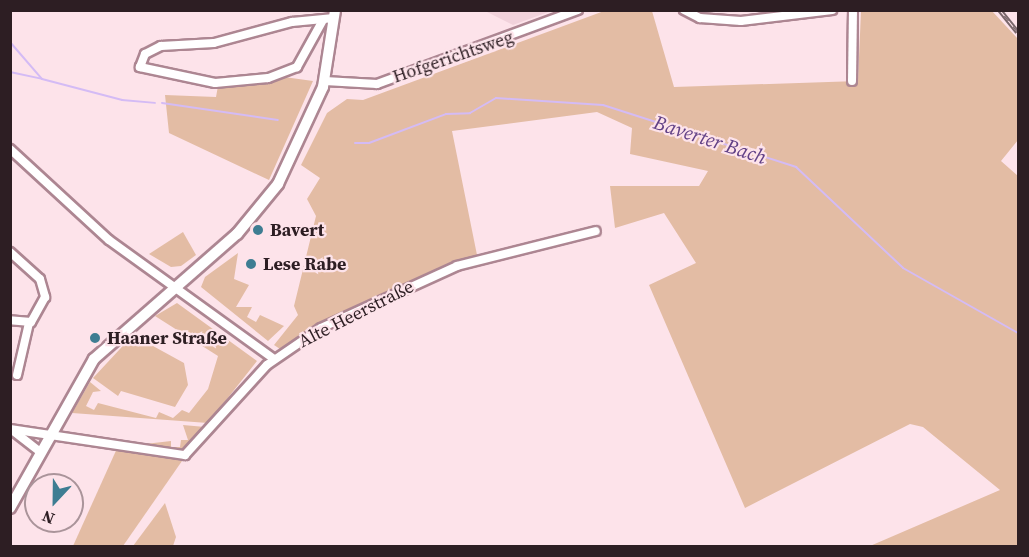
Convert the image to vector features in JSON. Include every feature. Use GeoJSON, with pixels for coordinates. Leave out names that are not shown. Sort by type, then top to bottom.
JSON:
{"type":"FeatureCollection","features":[{"type":"Feature","properties":{"kind":"main road"},"geometry":{"type":"LineString","coordinates":[[10,508],[39,451],[94,359],[237,234],[271,194],[304,136],[325,81],[331,16]]}},
{"type":"Feature","properties":{"kind":"street","name":"Hofgerichtsweg"},"geometry":{"type":"LineString","coordinates":[[325,81],[377,84],[578,10]]}},
{"type":"Feature","properties":{"kind":"street"},"geometry":{"type":"LineString","coordinates":[[684,10],[700,18],[741,21],[832,10]]}},
{"type":"Feature","properties":{"kind":"street"},"geometry":{"type":"LineString","coordinates":[[852,81],[853,10]]}},
{"type":"Feature","properties":{"kind":"street"},"geometry":{"type":"LineString","coordinates":[[331,16],[297,66],[268,78],[215,83],[140,67],[145,54],[161,46],[214,43],[331,16]]}},
{"type":"Feature","properties":{"kind":"street"},"geometry":{"type":"LineString","coordinates":[[10,149],[109,240],[274,359]]}},
{"type":"Feature","properties":{"kind":"street","name":"Alte Heerstraße"},"geometry":{"type":"LineString","coordinates":[[10,429],[48,436],[124,442],[172,456],[189,454],[274,359],[321,328],[432,276],[491,256],[596,231]]}},
{"type":"Feature","properties":{"kind":"street"},"geometry":{"type":"LineString","coordinates":[[10,252],[45,290],[42,308],[29,323],[17,375]]}},
{"type":"Feature","properties":{"kind":"street"},"geometry":{"type":"LineString","coordinates":[[10,320],[29,323]]}},
{"type":"Feature","properties":{"kind":"street"},"geometry":{"type":"LineString","coordinates":[[10,429],[39,451]]}},
{"type":"Feature","properties":{"kind":"shaded area"},"geometry":{"type":"Polygon","coordinates":[[[485,11],[551,11],[513,25],[485,11]]]}},
{"type":"Feature","properties":{"kind":"shaded area"},"geometry":{"type":"Polygon","coordinates":[[[604,11],[652,11],[674,87],[858,81],[861,11],[992,11],[1018,39],[1018,140],[1001,161],[1018,176],[1018,546],[870,546],[1000,490],[923,427],[910,424],[745,508],[649,285],[696,263],[664,213],[615,228],[610,186],[699,186],[708,171],[630,154],[632,128],[597,112],[452,131],[477,255],[367,301],[280,349],[274,345],[298,315],[294,306],[316,216],[307,199],[320,178],[301,165],[327,113],[347,99],[363,100],[604,11]]]}},
{"type":"Feature","properties":{"kind":"shaded area"},"geometry":{"type":"Polygon","coordinates":[[[284,77],[313,81],[269,180],[169,133],[165,95],[216,97],[218,86],[284,77]]]}},
{"type":"Feature","properties":{"kind":"shaded area"},"geometry":{"type":"Polygon","coordinates":[[[183,232],[196,255],[181,266],[171,267],[149,254],[183,232]]]}},
{"type":"Feature","properties":{"kind":"shaded area"},"geometry":{"type":"Polygon","coordinates":[[[238,253],[234,279],[249,285],[236,307],[252,307],[247,317],[256,322],[260,315],[284,326],[268,341],[201,287],[205,277],[238,253]]]}},
{"type":"Feature","properties":{"kind":"shaded area"},"geometry":{"type":"Polygon","coordinates":[[[177,303],[257,361],[208,423],[72,413],[90,382],[101,391],[93,392],[86,406],[94,410],[98,403],[156,418],[159,412],[173,418],[182,410],[189,413],[208,389],[218,356],[155,316],[177,303]]]}},
{"type":"Feature","properties":{"kind":"shaded area"},"geometry":{"type":"Polygon","coordinates":[[[133,335],[184,363],[188,385],[175,407],[121,391],[118,396],[93,378],[133,335]]]}},
{"type":"Feature","properties":{"kind":"shaded area"},"geometry":{"type":"Polygon","coordinates":[[[183,425],[205,427],[181,452],[145,444],[171,441],[171,447],[180,447],[181,440],[188,440],[183,425]]]}},
{"type":"Feature","properties":{"kind":"shaded area"},"geometry":{"type":"Polygon","coordinates":[[[119,444],[182,461],[123,546],[73,546],[79,533],[84,533],[84,522],[119,444]]]}},
{"type":"Feature","properties":{"kind":"shaded area"},"geometry":{"type":"Polygon","coordinates":[[[165,503],[176,537],[173,546],[133,546],[165,503]]]}},
{"type":"Feature","properties":{"kind":"waterway","name":"Baverter Bach"},"geometry":{"type":"LineString","coordinates":[[10,42],[42,79],[122,100],[155,103]]}},
{"type":"Feature","properties":{"kind":"waterway"},"geometry":{"type":"LineString","coordinates":[[10,72],[42,79]]}},
{"type":"Feature","properties":{"kind":"waterway","name":"Baverter Bach"},"geometry":{"type":"LineString","coordinates":[[355,143],[369,143],[446,114],[470,113],[496,98],[603,105],[796,167],[903,268],[1018,333]]}},
{"type":"Feature","properties":{"kind":"waterway","name":"Baverter Bach"},"geometry":{"type":"LineString","coordinates":[[162,103],[278,120]]}},
{"type":"Feature","properties":{"kind":"railway"},"geometry":{"type":"LineString","coordinates":[[1000,10],[1018,32]]}},
{"type":"Feature","properties":{"kind":"place","name":"Bavert"},"geometry":{"type":"Point","coordinates":[258,230]}},
{"type":"Feature","properties":{"kind":"place","name":"Lese Rabe"},"geometry":{"type":"Point","coordinates":[251,264]}},
{"type":"Feature","properties":{"kind":"place","name":"Haaner Straße"},"geometry":{"type":"Point","coordinates":[95,338]}}]}
